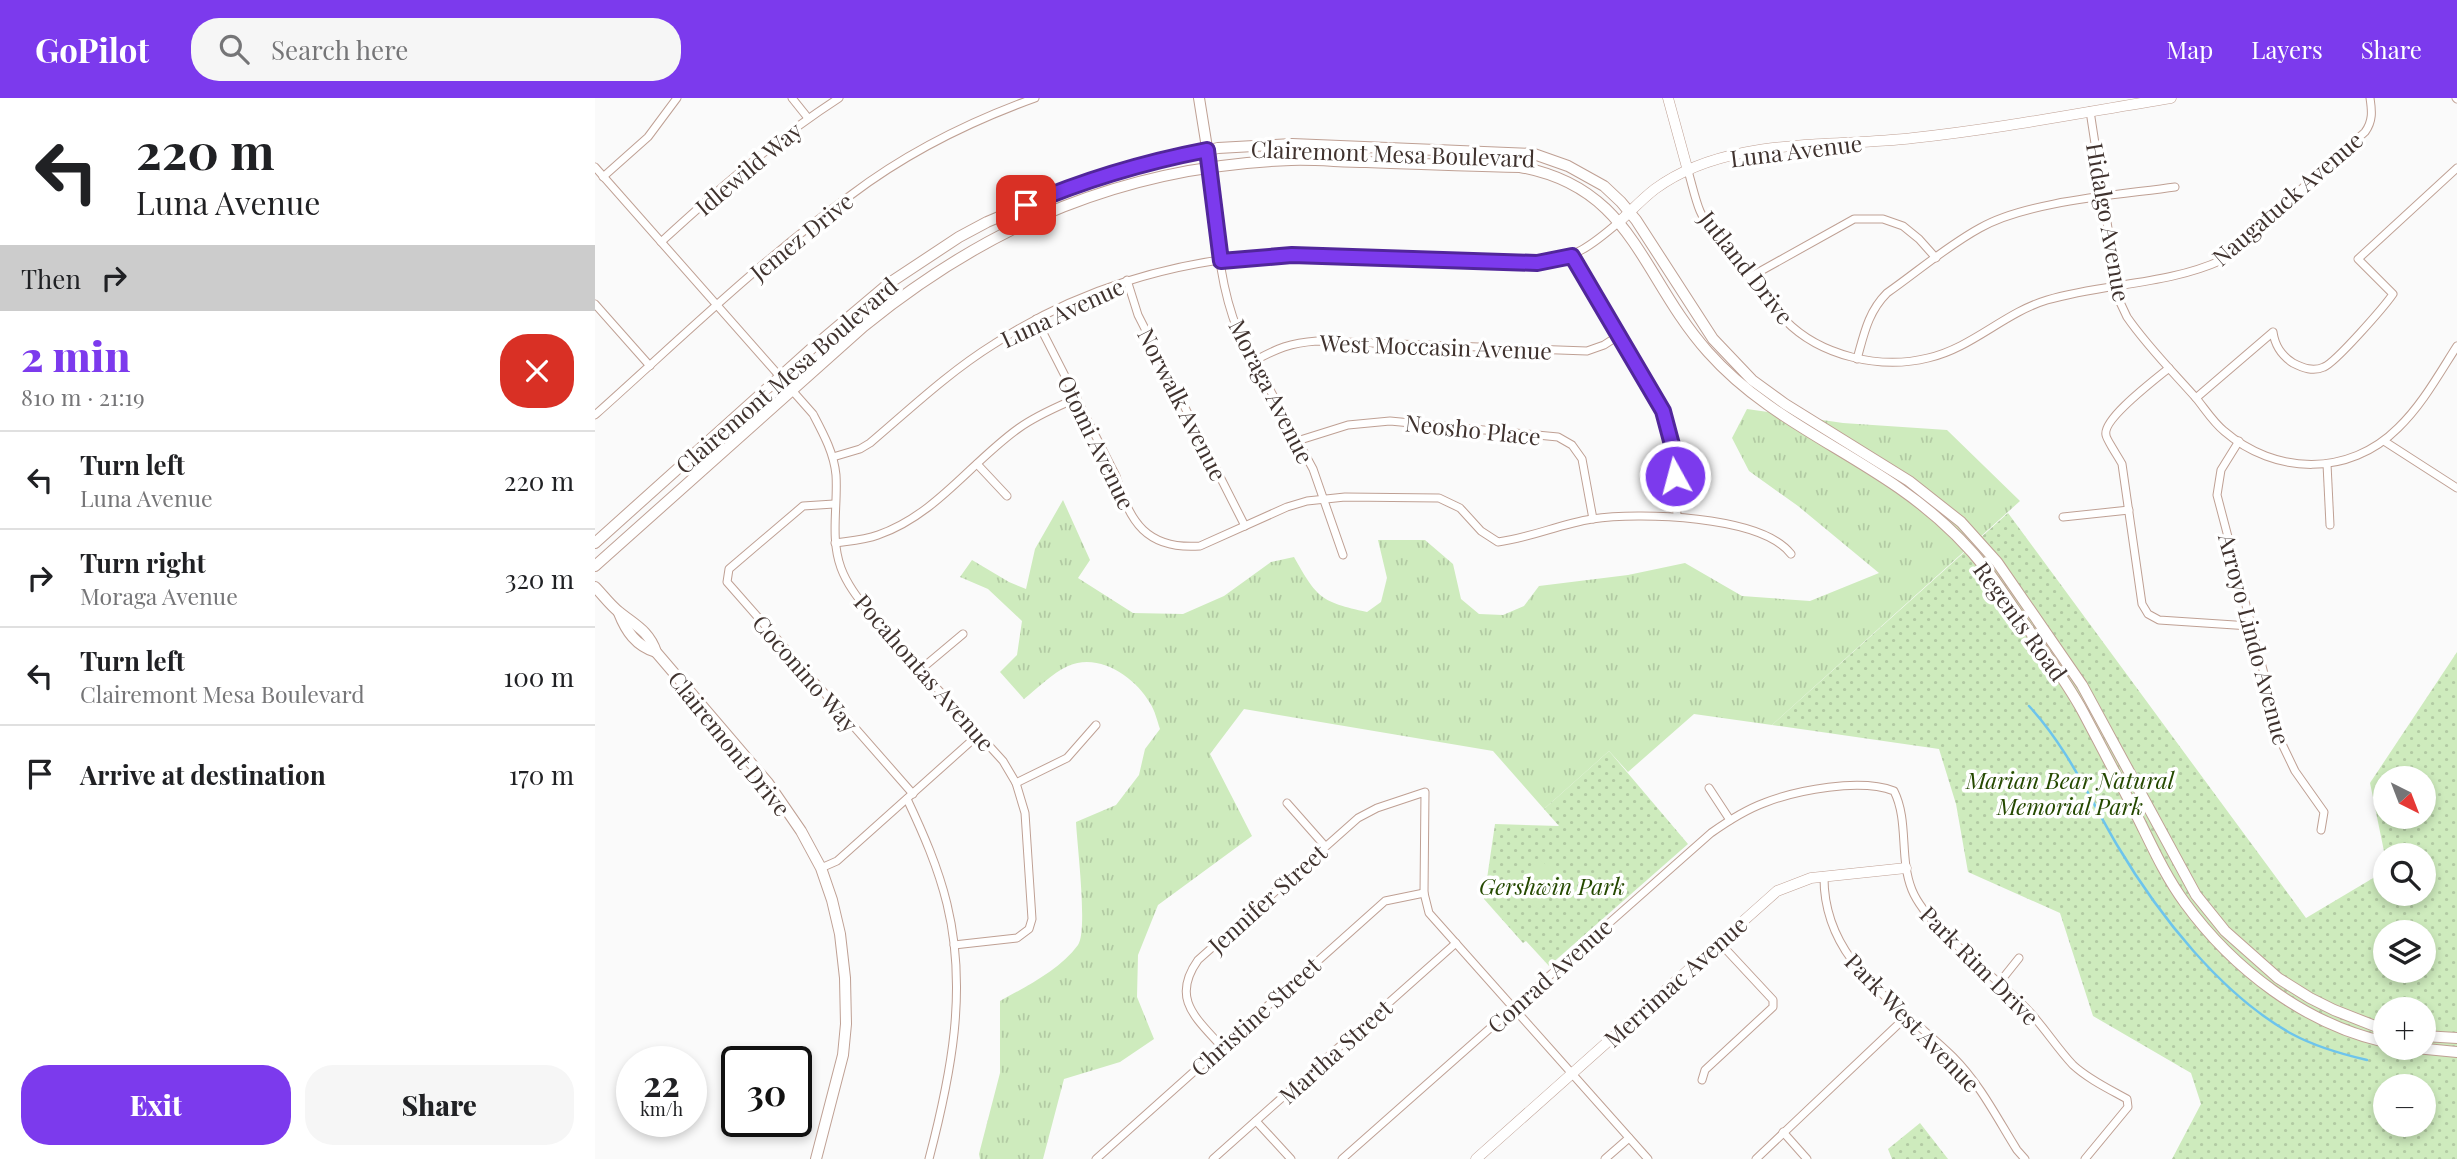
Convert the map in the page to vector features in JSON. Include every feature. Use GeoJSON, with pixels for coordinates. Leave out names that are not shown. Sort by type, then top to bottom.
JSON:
{"type":"FeatureCollection","features":[{"type":"Feature","properties":{"kind":"main road","name":"Moraga Avenue"},"geometry":{"type":"LineString","coordinates":[[1199,98],[1210,167]]}},
{"type":"Feature","properties":{"kind":"main road","name":"Clairemont Mesa Boulevard"},"geometry":{"type":"LineString","coordinates":[[595,543],[888,284],[986,222],[1065,189],[1151,163],[1207,150],[1292,144],[1534,155],[1568,166],[1604,186],[1630,212]]}},
{"type":"Feature","properties":{"kind":"main road","name":"Clairemont Mesa Boulevard"},"geometry":{"type":"LineString","coordinates":[[595,566],[898,298],[994,237],[1070,202],[1109,188],[1210,167],[1292,160],[1520,167],[1545,172],[1586,191],[1603,204],[1619,222]]}},
{"type":"Feature","properties":{"kind":"main road","name":"Regents Road"},"geometry":{"type":"LineString","coordinates":[[1630,212],[1705,328],[1752,380],[1784,404],[1909,481],[1961,522],[1997,562],[2088,695],[2196,895],[2225,931],[2269,970],[2310,998],[2373,1025]]}},
{"type":"Feature","properties":{"kind":"main road","name":"Regents Road"},"geometry":{"type":"LineString","coordinates":[[1619,222],[1682,320],[1743,388],[1798,426],[1909,495],[1954,532],[1987,570],[2069,688],[2160,863],[2185,903],[2216,940],[2249,973],[2305,1010],[2328,1023],[2373,1038]]}},
{"type":"Feature","properties":{"kind":"main road","name":"Clairemont Drive"},"geometry":{"type":"LineString","coordinates":[[595,587],[619,612],[627,631],[643,648],[656,652],[768,783],[801,831],[821,869],[840,934],[846,1024],[843,1055],[816,1159]]}},
{"type":"Feature","properties":{"kind":"main road"},"geometry":{"type":"LineString","coordinates":[[2436,1037],[2457,1038]]}},
{"type":"Feature","properties":{"kind":"main road"},"geometry":{"type":"LineString","coordinates":[[2436,1050],[2457,1052]]}},
{"type":"Feature","properties":{"kind":"street"},"geometry":{"type":"LineString","coordinates":[[603,177],[648,137],[677,98]]}},
{"type":"Feature","properties":{"kind":"street"},"geometry":{"type":"LineString","coordinates":[[792,98],[808,118]]}},
{"type":"Feature","properties":{"kind":"street","name":"Idlewild Way"},"geometry":{"type":"LineString","coordinates":[[661,242],[747,164],[839,98]]}},
{"type":"Feature","properties":{"kind":"street","name":"Jemez Drive"},"geometry":{"type":"LineString","coordinates":[[595,415],[791,241],[853,193],[908,158],[974,123],[1035,98]]}},
{"type":"Feature","properties":{"kind":"street","name":"Jutland Drive"},"geometry":{"type":"LineString","coordinates":[[1668,98],[1700,212],[1786,321],[1811,340],[1857,359]]}},
{"type":"Feature","properties":{"kind":"street","name":"Hidalgo Avenue"},"geometry":{"type":"LineString","coordinates":[[2088,98],[2119,300],[2127,317],[2169,368],[2223,430],[2247,448],[2294,465],[2342,461],[2369,450],[2398,428],[2418,405],[2457,346]]}},
{"type":"Feature","properties":{"kind":"street","name":"Luna Avenue"},"geometry":{"type":"LineString","coordinates":[[833,457],[870,443],[958,368],[994,343],[1036,319],[1127,280],[1221,261],[1292,255],[1537,263],[1572,256],[1590,247],[1655,189],[1688,170],[1721,158],[1755,150],[1914,138],[2171,98]]}},
{"type":"Feature","properties":{"kind":"street","name":"Naugatuck Avenue"},"geometry":{"type":"LineString","coordinates":[[1857,359],[1880,362],[1931,358],[1963,346],[2001,320],[2048,300],[2197,272],[2222,260],[2365,132],[2370,125],[2372,112],[2369,98]]}},
{"type":"Feature","properties":{"kind":"street","name":"Pocahontas Avenue"},"geometry":{"type":"LineString","coordinates":[[595,167],[813,414],[833,457],[836,477],[835,543],[841,568],[855,594],[1003,761],[1016,783],[1025,813],[1032,919],[1029,929],[1017,938],[954,946]]}},
{"type":"Feature","properties":{"kind":"street","name":"Moraga Avenue"},"geometry":{"type":"LineString","coordinates":[[1210,167],[1221,261],[1231,314],[1313,469],[1343,555]]}},
{"type":"Feature","properties":{"kind":"street"},"geometry":{"type":"LineString","coordinates":[[2196,398],[2273,332],[2274,344],[2286,359],[2305,370],[2325,367],[2381,310],[2393,294],[2358,259],[2457,168]]}},
{"type":"Feature","properties":{"kind":"street"},"geometry":{"type":"LineString","coordinates":[[1857,359],[1866,323],[1876,304],[1887,293],[1979,228],[2003,217],[2037,208],[2175,187]]}},
{"type":"Feature","properties":{"kind":"street"},"geometry":{"type":"LineString","coordinates":[[1750,277],[1854,219],[1883,219],[1903,226],[1936,258]]}},
{"type":"Feature","properties":{"kind":"street"},"geometry":{"type":"LineString","coordinates":[[1572,256],[1663,411],[1675,456],[1677,516]]}},
{"type":"Feature","properties":{"kind":"street","name":"Norwalk Avenue"},"geometry":{"type":"LineString","coordinates":[[1127,280],[1138,315],[1245,526]]}},
{"type":"Feature","properties":{"kind":"street"},"geometry":{"type":"LineString","coordinates":[[595,304],[650,366]]}},
{"type":"Feature","properties":{"kind":"street","name":"Otomi Avenue"},"geometry":{"type":"LineString","coordinates":[[1036,319],[1116,476],[1123,503],[1137,525],[1157,540],[1176,545],[1200,546],[1245,526]]}},
{"type":"Feature","properties":{"kind":"street","name":"West Moccasin Avenue"},"geometry":{"type":"LineString","coordinates":[[1254,361],[1280,346],[1294,342],[1587,351],[1618,336]]}},
{"type":"Feature","properties":{"kind":"street"},"geometry":{"type":"LineString","coordinates":[[2169,368],[2113,416],[2105,432],[2122,464],[2142,604],[2148,614],[2159,620],[2250,626]]}},
{"type":"Feature","properties":{"kind":"street"},"geometry":{"type":"LineString","coordinates":[[835,543],[876,536],[905,524],[928,509],[1018,428],[1077,398]]}},
{"type":"Feature","properties":{"kind":"street","name":"Neosho Place"},"geometry":{"type":"LineString","coordinates":[[1297,441],[1349,425],[1390,421],[1557,438],[1572,445],[1582,458],[1593,519]]}},
{"type":"Feature","properties":{"kind":"street"},"geometry":{"type":"LineString","coordinates":[[2384,440],[2457,488]]}},
{"type":"Feature","properties":{"kind":"street","name":"Arroyo Lindo Avenue"},"geometry":{"type":"LineString","coordinates":[[2239,442],[2221,470],[2217,495],[2283,746],[2295,771],[2324,812],[2321,830]]}},
{"type":"Feature","properties":{"kind":"street"},"geometry":{"type":"LineString","coordinates":[[977,464],[1007,496]]}},
{"type":"Feature","properties":{"kind":"street"},"geometry":{"type":"LineString","coordinates":[[2326,464],[2330,525]]}},
{"type":"Feature","properties":{"kind":"street"},"geometry":{"type":"LineString","coordinates":[[1245,526],[1287,507],[1324,499],[1439,498],[1460,508],[1481,531],[1498,542],[1593,519],[1677,516],[1728,524],[1764,536],[1785,546],[1791,554]]}},
{"type":"Feature","properties":{"kind":"street","name":"Coconino Way"},"geometry":{"type":"LineString","coordinates":[[834,504],[803,506],[729,569],[726,576],[731,587],[910,797],[932,853],[947,905],[954,946],[956,1033],[945,1100],[929,1159]]}},
{"type":"Feature","properties":{"kind":"street"},"geometry":{"type":"LineString","coordinates":[[2063,517],[2129,510]]}},
{"type":"Feature","properties":{"kind":"street"},"geometry":{"type":"LineString","coordinates":[[921,670],[963,634]]}},
{"type":"Feature","properties":{"kind":"street"},"geometry":{"type":"LineString","coordinates":[[1016,783],[1067,758],[1096,725]]}},
{"type":"Feature","properties":{"kind":"street"},"geometry":{"type":"LineString","coordinates":[[821,869],[837,861],[978,735]]}},
{"type":"Feature","properties":{"kind":"street","name":"Conrad Avenue"},"geometry":{"type":"LineString","coordinates":[[1342,1159],[1687,852],[1730,820],[1764,803],[1804,791],[1843,787],[1889,789]]}},
{"type":"Feature","properties":{"kind":"street"},"geometry":{"type":"LineString","coordinates":[[1709,788],[1730,820]]}},
{"type":"Feature","properties":{"kind":"street","name":"Park Rim Drive"},"geometry":{"type":"LineString","coordinates":[[1889,789],[1894,791],[1900,802],[1906,868],[1917,902],[1933,922],[2024,1006],[2074,1066],[2127,1099],[2128,1107],[2085,1159]]}},
{"type":"Feature","properties":{"kind":"street","name":"Jennifer Street"},"geometry":{"type":"LineString","coordinates":[[1221,1046],[1188,1007],[1185,990],[1189,972],[1198,960],[1358,818],[1377,808],[1425,792],[1424,893]]}},
{"type":"Feature","properties":{"kind":"street"},"geometry":{"type":"LineString","coordinates":[[1287,803],[1325,846]]}},
{"type":"Feature","properties":{"kind":"street","name":"Merrimac Avenue"},"geometry":{"type":"LineString","coordinates":[[1476,1159],[1777,891],[1811,878],[1906,868]]}},
{"type":"Feature","properties":{"kind":"street","name":"Park West Avenue"},"geometry":{"type":"LineString","coordinates":[[1824,876],[1829,920],[1840,945],[1862,975],[1952,1056],[1976,1083],[2025,1159]]}},
{"type":"Feature","properties":{"kind":"street"},"geometry":{"type":"LineString","coordinates":[[1424,893],[1429,913],[1648,1159]]}},
{"type":"Feature","properties":{"kind":"street","name":"Christine Street"},"geometry":{"type":"LineString","coordinates":[[1096,1159],[1385,901],[1424,893]]}},
{"type":"Feature","properties":{"kind":"street"},"geometry":{"type":"LineString","coordinates":[[1702,1080],[1705,1070],[1773,1007],[1773,1000],[1719,942]]}},
{"type":"Feature","properties":{"kind":"street","name":"Martha Street"},"geometry":{"type":"LineString","coordinates":[[1213,1159],[1456,943]]}},
{"type":"Feature","properties":{"kind":"street"},"geometry":{"type":"LineString","coordinates":[[1999,983],[2019,958]]}},
{"type":"Feature","properties":{"kind":"street"},"geometry":{"type":"LineString","coordinates":[[1756,1159],[1907,1016]]}},
{"type":"Feature","properties":{"kind":"street"},"geometry":{"type":"LineString","coordinates":[[1256,1121],[1291,1159]]}},
{"type":"Feature","properties":{"kind":"street"},"geometry":{"type":"LineString","coordinates":[[1783,1132],[1807,1159]]}},
{"type":"Feature","properties":{"kind":"street"},"geometry":{"type":"LineString","coordinates":[[1605,1159],[1629,1138]]}},
{"type":"Feature","properties":{"kind":"green space"},"geometry":{"type":"Polygon","coordinates":[[[1747,409],[1843,423],[1947,430],[2020,501],[1772,725],[1694,714],[1628,772],[1609,751],[1544,809],[1493,751],[1244,709],[1210,754],[1252,836],[1158,905],[1138,955],[1137,997],[1154,1039],[1120,1062],[1064,1079],[1043,1159],[980,1159],[979,1154],[1000,1073],[1000,1001],[1052,970],[1078,945],[1081,937],[1082,906],[1076,822],[1116,805],[1139,775],[1145,749],[1160,729],[1153,709],[1135,684],[1115,670],[1092,662],[1062,669],[1024,699],[1000,672],[1017,655],[1022,621],[988,589],[960,577],[972,560],[1026,589],[1035,549],[1063,500],[1090,560],[1078,578],[1133,613],[1183,614],[1224,596],[1271,562],[1294,557],[1315,590],[1322,596],[1339,605],[1367,612],[1381,602],[1387,578],[1378,540],[1425,540],[1453,564],[1461,599],[1479,614],[1503,615],[1524,606],[1539,586],[1628,575],[1685,563],[1742,596],[1810,601],[1879,573],[1798,506],[1749,471],[1732,438],[1747,409]]]}},
{"type":"Feature","properties":{"kind":"green space","name":"Marian Bear Natural Memorial Park"},"geometry":{"type":"Polygon","coordinates":[[[2008,513],[2306,918],[2373,878],[2373,906],[2436,906],[2436,843],[2382,843],[2380,830],[2436,830],[2436,766],[2381,766],[2457,652],[2457,1159],[2172,1159],[2201,1104],[2191,1073],[2093,1016],[2060,913],[1968,872],[1956,804],[1939,749],[1772,725],[2008,513]]]}},
{"type":"Feature","properties":{"kind":"green space","name":"Gershwin Park"},"geometry":{"type":"Polygon","coordinates":[[[1609,751],[1688,844],[1549,966],[1526,941],[1523,943],[1484,899],[1495,824],[1559,826],[1544,809],[1609,751]]]}},
{"type":"Feature","properties":{"kind":"green space"},"geometry":{"type":"Polygon","coordinates":[[[1538,859],[1563,876],[1540,910],[1507,889],[1517,872],[1525,877],[1538,859]]]}},
{"type":"Feature","properties":{"kind":"green space"},"geometry":{"type":"Polygon","coordinates":[[[1920,1123],[1948,1159],[1892,1159],[1888,1149],[1920,1123]]]}},
{"type":"Feature","properties":{"kind":"waterway"},"geometry":{"type":"LineString","coordinates":[[2029,706],[2066,755],[2133,871],[2193,951],[2240,998],[2266,1018],[2310,1043],[2367,1060]]}},
{"type":"Feature","properties":{"kind":"route"},"geometry":{"type":"LineString","coordinates":[[1026,205],[1065,189],[1151,163],[1207,150],[1221,261],[1292,255],[1537,263],[1572,256],[1663,411],[1675,456],[1675,476]]}}]}
